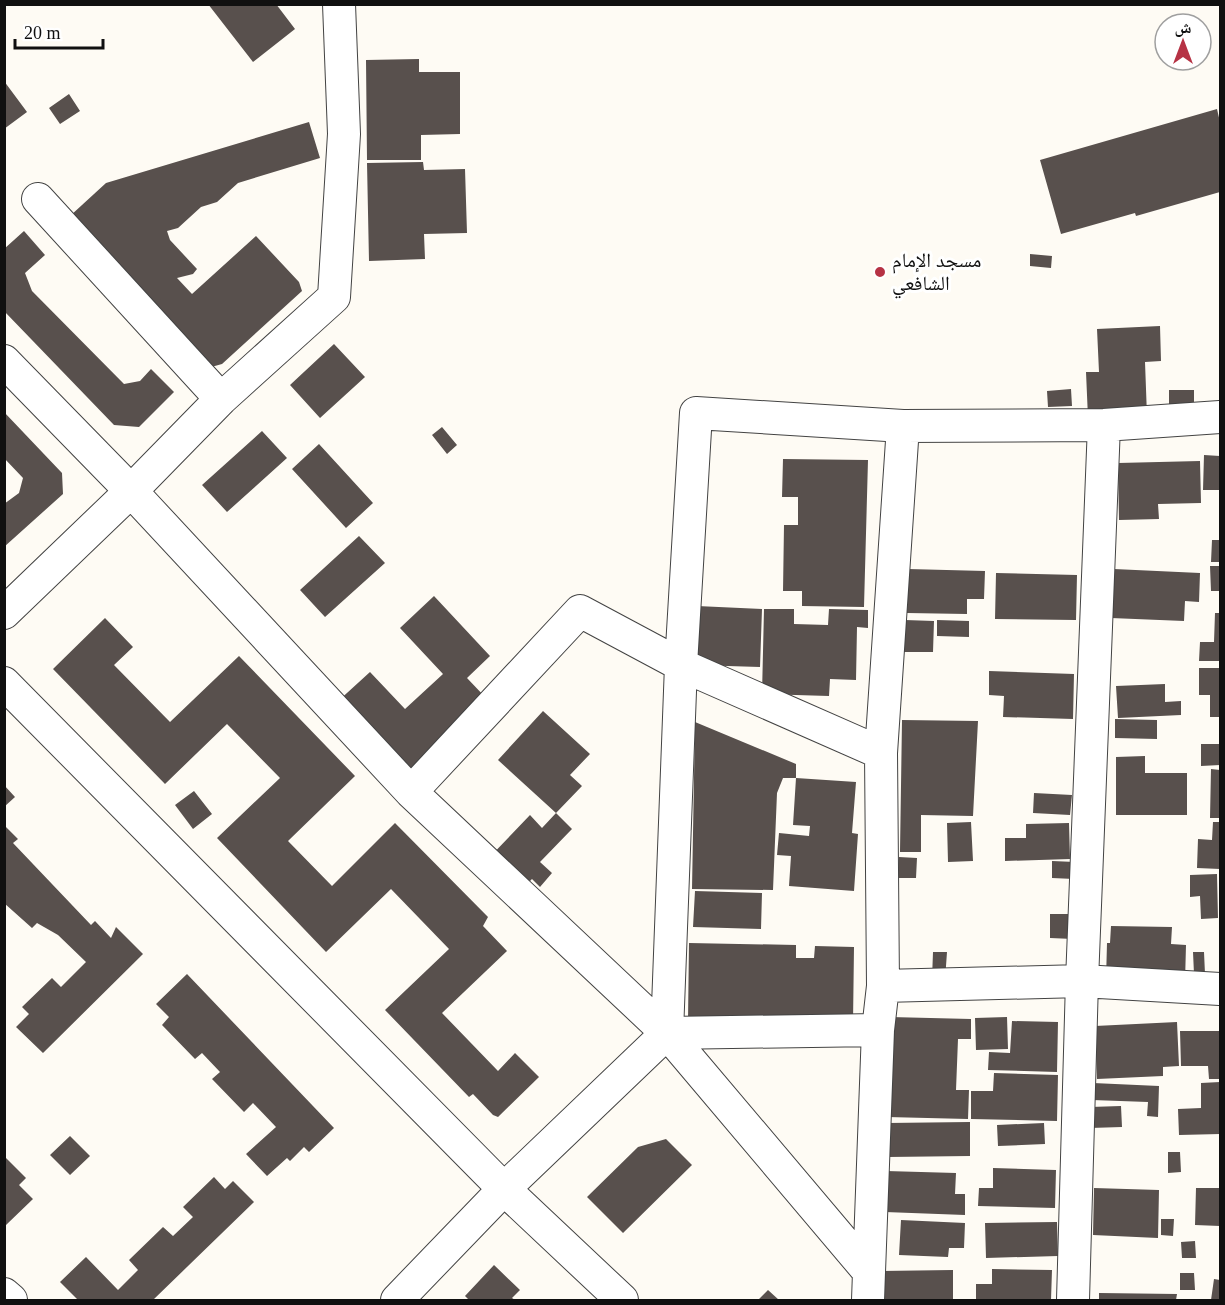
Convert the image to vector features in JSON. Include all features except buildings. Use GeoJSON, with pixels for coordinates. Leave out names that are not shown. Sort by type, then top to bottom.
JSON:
{"type":"FeatureCollection","features":[{"type":"Feature","properties":{"kind":"street"},"geometry":{"type":"LineString","coordinates":[[4,613],[131,492],[221,399],[334,297],[344,134],[339,4]]}},
{"type":"Feature","properties":{"kind":"street"},"geometry":{"type":"LineString","coordinates":[[38,199],[221,399]]}},
{"type":"Feature","properties":{"kind":"street"},"geometry":{"type":"LineString","coordinates":[[4,361],[131,492],[411,792],[667,1033],[868,1286]]}},
{"type":"Feature","properties":{"kind":"street"},"geometry":{"type":"LineString","coordinates":[[667,1033],[681,665],[696,413],[903,426],[1104,424],[1221,417]]}},
{"type":"Feature","properties":{"kind":"street"},"geometry":{"type":"LineString","coordinates":[[1073,1300],[1082,981],[1104,424]]}},
{"type":"Feature","properties":{"kind":"street"},"geometry":{"type":"LineString","coordinates":[[868,1286],[878,1030],[884,986],[881,753],[903,426]]}},
{"type":"Feature","properties":{"kind":"street"},"geometry":{"type":"LineString","coordinates":[[411,792],[580,611],[681,665],[881,753]]}},
{"type":"Feature","properties":{"kind":"street"},"geometry":{"type":"LineString","coordinates":[[4,683],[504,1189],[622,1300]]}},
{"type":"Feature","properties":{"kind":"street"},"geometry":{"type":"LineString","coordinates":[[884,986],[1082,981],[1221,989]]}},
{"type":"Feature","properties":{"kind":"street"},"geometry":{"type":"LineString","coordinates":[[397,1300],[504,1189],[667,1033],[878,1030]]}},
{"type":"Feature","properties":{"kind":"street"},"geometry":{"type":"LineString","coordinates":[[4,1294],[10,1300]]}},
{"type":"Feature","properties":{"kind":"place","name":"مسجد الإمام الشافعي"},"geometry":{"type":"Point","coordinates":[880,272]}}]}
